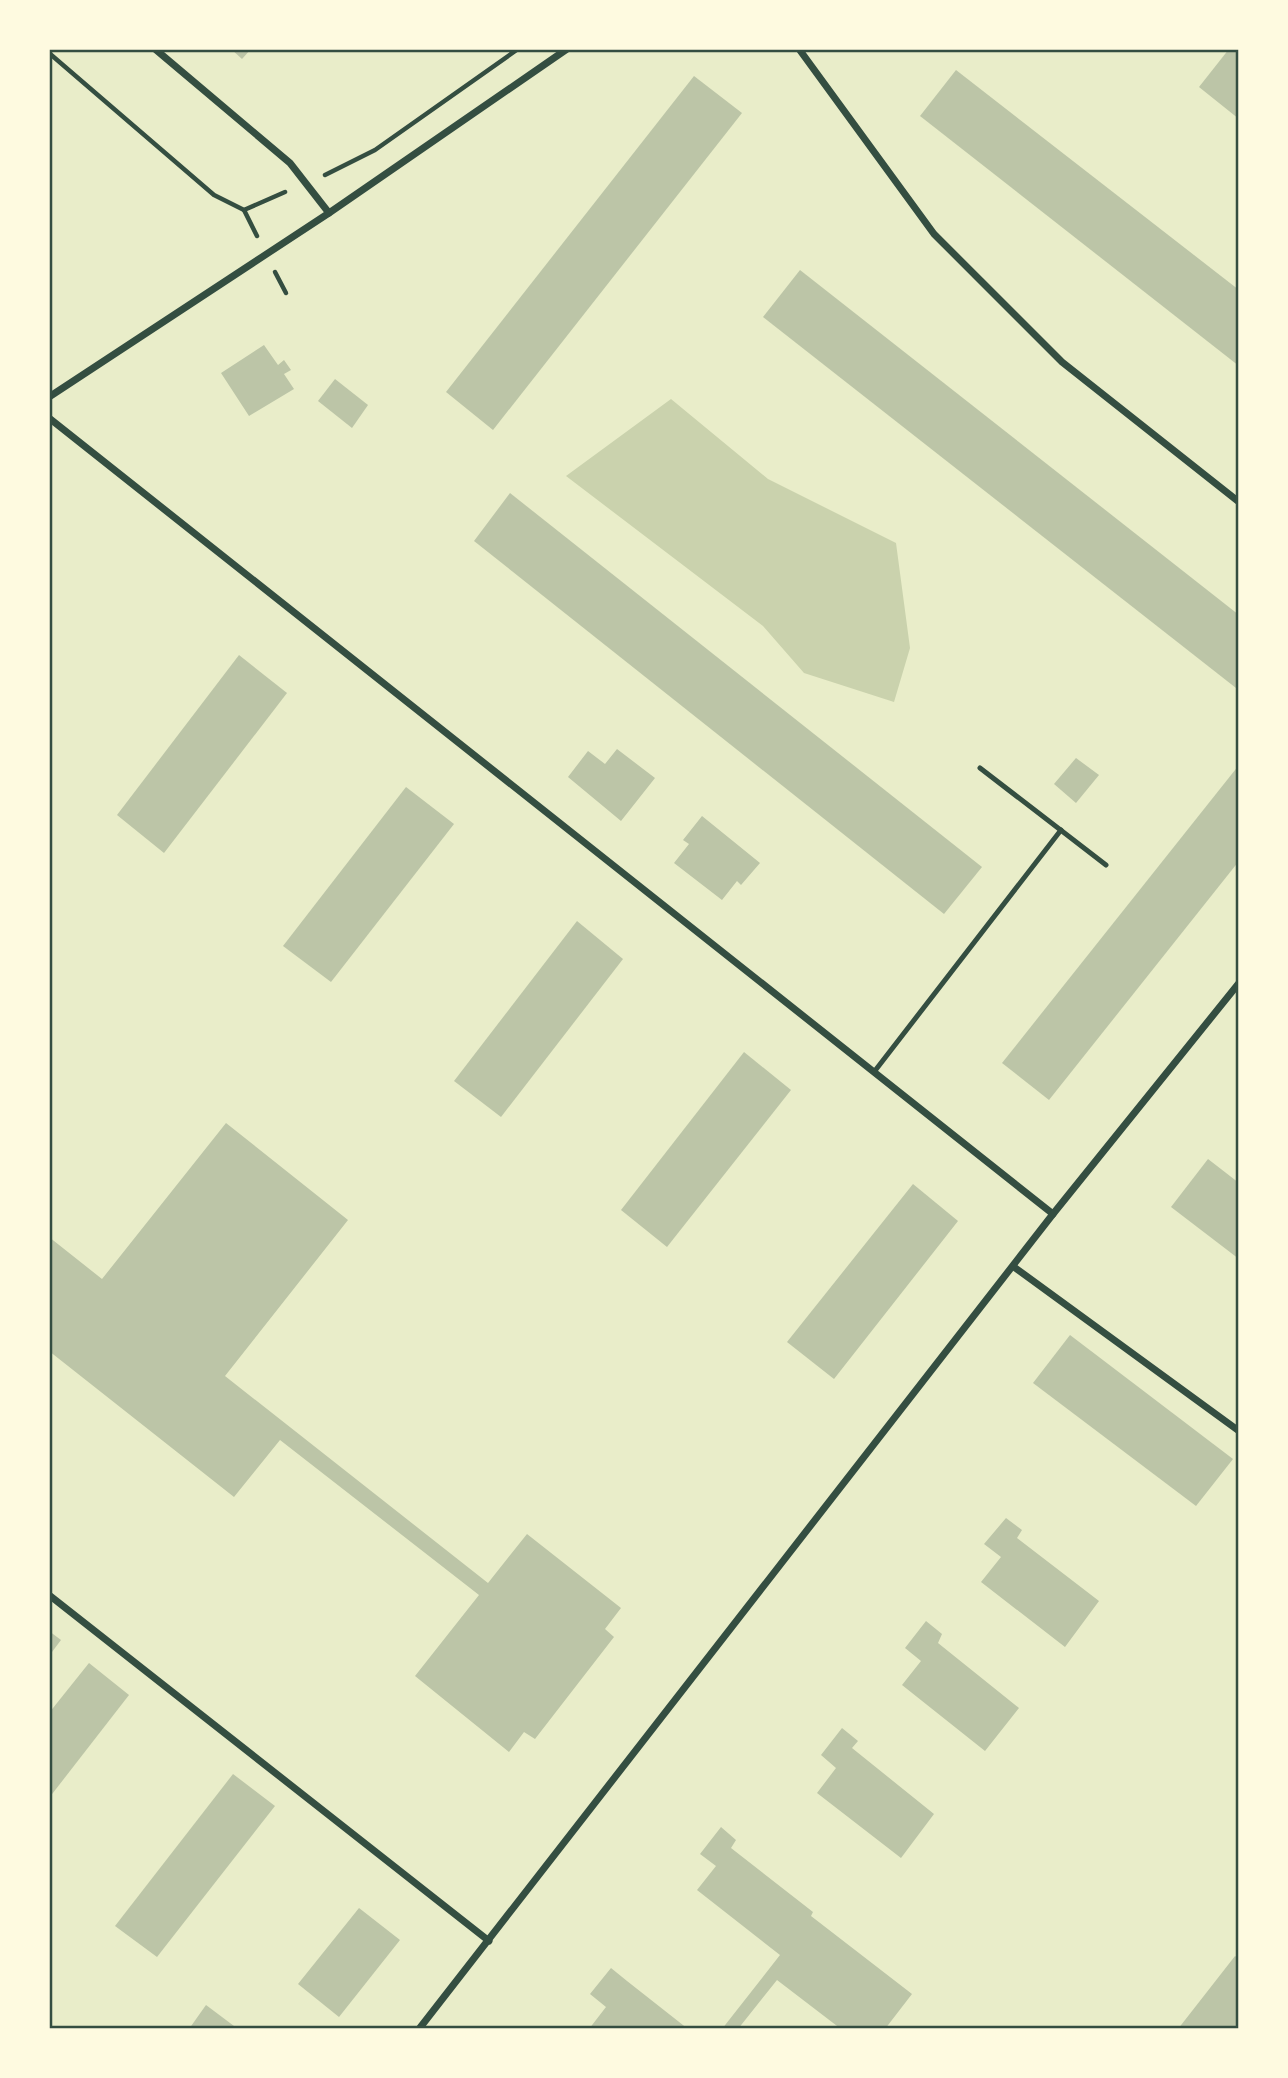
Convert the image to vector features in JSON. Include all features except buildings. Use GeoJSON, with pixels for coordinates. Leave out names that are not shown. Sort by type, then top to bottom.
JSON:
{"type":"FeatureCollection","features":[{"type":"Feature","properties":{"kind":"street"},"geometry":{"type":"LineString","coordinates":[[155,49],[290,163],[329,213]]}},
{"type":"Feature","properties":{"kind":"street"},"geometry":{"type":"LineString","coordinates":[[49,397],[329,213],[567,49]]}},
{"type":"Feature","properties":{"kind":"street"},"geometry":{"type":"LineString","coordinates":[[800,49],[933,234],[1062,362],[1239,502]]}},
{"type":"Feature","properties":{"kind":"street"},"geometry":{"type":"LineString","coordinates":[[49,418],[1053,1214]]}},
{"type":"Feature","properties":{"kind":"street"},"geometry":{"type":"LineString","coordinates":[[419,2029],[1053,1214],[1239,983]]}},
{"type":"Feature","properties":{"kind":"street"},"geometry":{"type":"LineString","coordinates":[[1014,1267],[1239,1431]]}},
{"type":"Feature","properties":{"kind":"street"},"geometry":{"type":"LineString","coordinates":[[49,1595],[489,1941]]}},
{"type":"Feature","properties":{"kind":"lane"},"geometry":{"type":"LineString","coordinates":[[979,768],[1107,865]]}},
{"type":"Feature","properties":{"kind":"lane"},"geometry":{"type":"LineString","coordinates":[[874,1072],[1061,830]]}},
{"type":"Feature","properties":{"kind":"path"},"geometry":{"type":"LineString","coordinates":[[49,53],[229,204],[244,210],[375,150],[518,49]]}},
{"type":"Feature","properties":{"kind":"green space"},"geometry":{"type":"Polygon","coordinates":[[[671,399],[768,479],[896,543],[910,648],[894,702],[804,673],[763,626],[566,476],[671,399]]]}}]}
